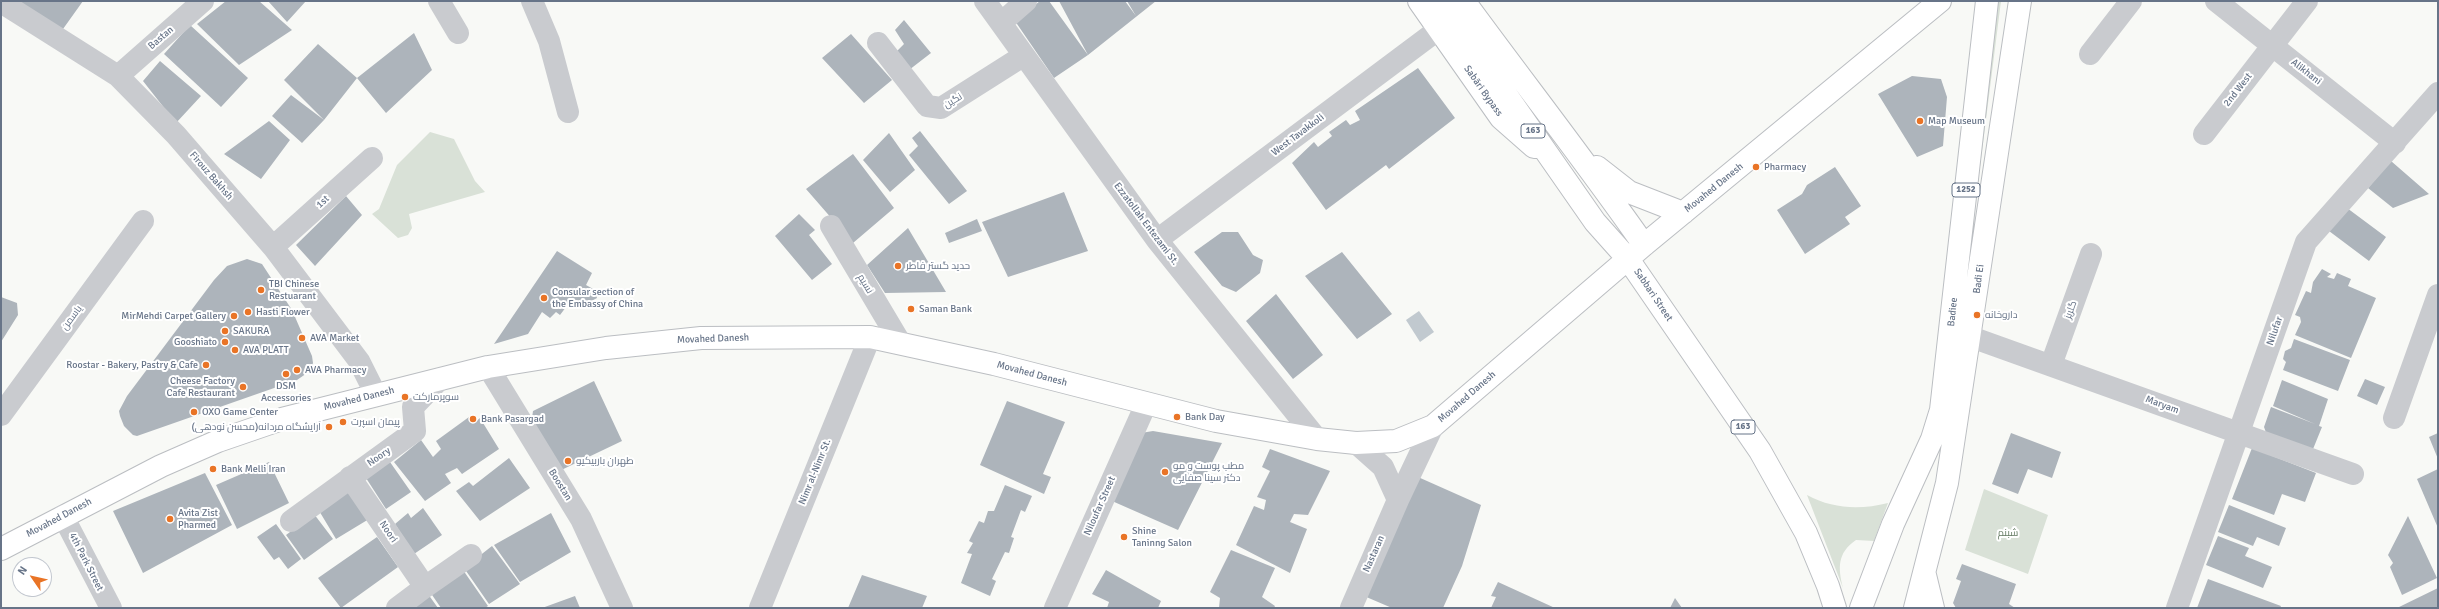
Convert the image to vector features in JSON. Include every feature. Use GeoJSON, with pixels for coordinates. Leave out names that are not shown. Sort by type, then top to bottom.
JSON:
{"type":"FeatureCollection","features":[{"type":"Feature","properties":{"kind":"main road","name":"Sabāri Bypass"},"geometry":{"type":"LineString","coordinates":[[1419,1],[1501,118],[1560,169]]}},
{"type":"Feature","properties":{"kind":"main road","name":"Sabbari Street"},"geometry":{"type":"LineString","coordinates":[[1441,1],[1560,169],[1595,222],[1636,252]]}},
{"type":"Feature","properties":{"kind":"main road","name":"Sabbari Street"},"geometry":{"type":"LineString","coordinates":[[1464,1],[1534,96],[1580,154],[1636,252],[1786,494],[1806,533],[1835,608]]}},
{"type":"Feature","properties":{"kind":"main road"},"geometry":{"type":"LineString","coordinates":[[1482,1],[1544,87],[1580,154],[1629,192],[1683,213]]}},
{"type":"Feature","properties":{"kind":"main road","name":"Movahed Danesh"},"geometry":{"type":"LineString","coordinates":[[2,547],[161,466],[218,441],[282,419],[488,367],[606,348],[693,339],[870,337],[900,342],[994,364],[1216,421],[1317,439],[1356,443],[1396,441],[1433,426],[1636,252],[1940,1]]}},
{"type":"Feature","properties":{"kind":"main road","name":"Badiee"},"geometry":{"type":"LineString","coordinates":[[1861,608],[1893,524],[1925,458],[1941,410],[1987,1]]}},
{"type":"Feature","properties":{"kind":"main road","name":"Badi Ei"},"geometry":{"type":"LineString","coordinates":[[1915,608],[1925,574],[1947,483],[1971,337],[1998,139],[2020,4]]}},
{"type":"Feature","properties":{"kind":"main road"},"geometry":{"type":"LineString","coordinates":[[1925,574],[1933,608]]}},
{"type":"Feature","properties":{"kind":"street","name":"Bastan"},"geometry":{"type":"LineString","coordinates":[[118,76],[204,1]]}},
{"type":"Feature","properties":{"kind":"street"},"geometry":{"type":"LineString","coordinates":[[438,1],[458,33]]}},
{"type":"Feature","properties":{"kind":"street"},"geometry":{"type":"LineString","coordinates":[[532,1],[549,41],[568,112]]}},
{"type":"Feature","properties":{"kind":"street","name":"Ezzatollah Entezami St."},"geometry":{"type":"LineString","coordinates":[[985,1],[1023,56],[1157,240],[1317,439]]}},
{"type":"Feature","properties":{"kind":"street"},"geometry":{"type":"LineString","coordinates":[[1001,23],[1026,1]]}},
{"type":"Feature","properties":{"kind":"street"},"geometry":{"type":"LineString","coordinates":[[2090,54],[2131,1]]}},
{"type":"Feature","properties":{"kind":"street","name":"Alikhani"},"geometry":{"type":"LineString","coordinates":[[2216,1],[2395,143]]}},
{"type":"Feature","properties":{"kind":"street","name":"2nd West"},"geometry":{"type":"LineString","coordinates":[[2204,134],[2307,1]]}},
{"type":"Feature","properties":{"kind":"street","name":"Firouz Bakhsh"},"geometry":{"type":"LineString","coordinates":[[1,2],[118,76],[176,135],[273,247],[359,361],[376,395]]}},
{"type":"Feature","properties":{"kind":"street","name":"West Tavakkoli"},"geometry":{"type":"LineString","coordinates":[[1157,240],[1439,29]]}},
{"type":"Feature","properties":{"kind":"street","name":"نگین"},"geometry":{"type":"LineString","coordinates":[[878,43],[927,106],[934,109],[941,108],[1023,56]]}},
{"type":"Feature","properties":{"kind":"street","name":"Nilufar"},"geometry":{"type":"LineString","coordinates":[[2177,608],[2240,434],[2306,242],[2438,93]]}},
{"type":"Feature","properties":{"kind":"street","name":"1st"},"geometry":{"type":"LineString","coordinates":[[273,247],[372,158]]}},
{"type":"Feature","properties":{"kind":"street","name":"یاسمن"},"geometry":{"type":"LineString","coordinates":[[1,415],[144,221]]}},
{"type":"Feature","properties":{"kind":"street","name":"نسیم"},"geometry":{"type":"LineString","coordinates":[[831,226],[900,342]]}},
{"type":"Feature","properties":{"kind":"street","name":"گلریز"},"geometry":{"type":"LineString","coordinates":[[2051,365],[2091,254]]}},
{"type":"Feature","properties":{"kind":"street"},"geometry":{"type":"LineString","coordinates":[[2394,418],[2438,295]]}},
{"type":"Feature","properties":{"kind":"street","name":"Nimr al-Nimr St."},"geometry":{"type":"LineString","coordinates":[[760,608],[870,337]]}},
{"type":"Feature","properties":{"kind":"street","name":"Maryam"},"geometry":{"type":"LineString","coordinates":[[1971,337],[2352,474]]}},
{"type":"Feature","properties":{"kind":"street","name":"Boostan"},"geometry":{"type":"LineString","coordinates":[[488,367],[581,520],[622,608]]}},
{"type":"Feature","properties":{"kind":"street","name":"Noory"},"geometry":{"type":"LineString","coordinates":[[292,521],[350,477],[415,431],[413,407],[440,379]]}},
{"type":"Feature","properties":{"kind":"street","name":"Niloufar Street"},"geometry":{"type":"LineString","coordinates":[[1055,608],[1146,404]]}},
{"type":"Feature","properties":{"kind":"street","name":"Nastaran"},"geometry":{"type":"LineString","coordinates":[[1351,608],[1398,500],[1433,426]]}},
{"type":"Feature","properties":{"kind":"street"},"geometry":{"type":"LineString","coordinates":[[1356,443],[1383,467],[1398,500]]}},
{"type":"Feature","properties":{"kind":"street","name":"Noori"},"geometry":{"type":"LineString","coordinates":[[350,477],[425,587]]}},
{"type":"Feature","properties":{"kind":"street","name":"4th Park Street"},"geometry":{"type":"LineString","coordinates":[[63,516],[111,608]]}},
{"type":"Feature","properties":{"kind":"street"},"geometry":{"type":"LineString","coordinates":[[397,608],[471,555]]}},
{"type":"Feature","properties":{"kind":"green space"},"geometry":{"type":"Polygon","coordinates":[[[1991,1],[2001,1],[1972,230],[1991,1]]]}},
{"type":"Feature","properties":{"kind":"green space"},"geometry":{"type":"Polygon","coordinates":[[[430,132],[454,139],[475,181],[485,192],[409,214],[412,228],[408,235],[398,238],[372,214],[379,209],[397,165],[430,132]]]}},
{"type":"Feature","properties":{"kind":"green space","name":"شبنم"},"geometry":{"type":"Polygon","coordinates":[[[1984,489],[2048,515],[2028,574],[1965,550],[1984,489]]]}},
{"type":"Feature","properties":{"kind":"green space"},"geometry":{"type":"Polygon","coordinates":[[[1807,495],[1817,500],[1837,506],[1847,507],[1867,507],[1888,503],[1874,541],[1856,540],[1845,550],[1840,561],[1840,574],[1843,588],[1807,495]]]}},
{"type":"Feature","properties":{"kind":"shaded area"},"geometry":{"type":"Polygon","coordinates":[[[1419,311],[1434,332],[1420,342],[1406,320],[1419,311]]]}},
{"type":"Feature","properties":{"kind":"building"},"geometry":{"type":"Polygon","coordinates":[[[22,1],[83,1],[63,29],[19,4],[22,1]]]}},
{"type":"Feature","properties":{"kind":"building"},"geometry":{"type":"Polygon","coordinates":[[[226,1],[259,1],[292,30],[239,65],[197,24],[226,1]]]}},
{"type":"Feature","properties":{"kind":"building"},"geometry":{"type":"Polygon","coordinates":[[[268,1],[306,1],[287,22],[268,1]]]}},
{"type":"Feature","properties":{"kind":"building"},"geometry":{"type":"Polygon","coordinates":[[[1040,1],[1049,1],[1088,55],[1054,78],[1015,21],[1040,1]]]}},
{"type":"Feature","properties":{"kind":"building"},"geometry":{"type":"Polygon","coordinates":[[[1059,1],[1125,1],[1136,16],[1127,1],[1156,1],[1088,55],[1059,1]]]}},
{"type":"Feature","properties":{"kind":"building"},"geometry":{"type":"Polygon","coordinates":[[[904,20],[931,53],[909,70],[895,53],[904,44],[895,30],[904,20]]]}},
{"type":"Feature","properties":{"kind":"building"},"geometry":{"type":"Polygon","coordinates":[[[190,25],[248,78],[221,107],[164,54],[190,25]]]}},
{"type":"Feature","properties":{"kind":"building"},"geometry":{"type":"Polygon","coordinates":[[[414,33],[432,70],[386,113],[357,78],[414,33]]]}},
{"type":"Feature","properties":{"kind":"building"},"geometry":{"type":"Polygon","coordinates":[[[851,34],[892,80],[864,103],[822,58],[851,34]]]}},
{"type":"Feature","properties":{"kind":"building"},"geometry":{"type":"Polygon","coordinates":[[[318,44],[357,78],[324,120],[284,80],[318,44]]]}},
{"type":"Feature","properties":{"kind":"building"},"geometry":{"type":"Polygon","coordinates":[[[160,61],[201,96],[176,123],[143,81],[160,61]]]}},
{"type":"Feature","properties":{"kind":"building"},"geometry":{"type":"Polygon","coordinates":[[[1418,68],[1455,118],[1389,169],[1386,165],[1326,210],[1292,163],[1314,142],[1318,147],[1332,136],[1329,132],[1346,120],[1350,125],[1360,120],[1355,111],[1418,68]]]}},
{"type":"Feature","properties":{"kind":"building","name":"Map Museum"},"geometry":{"type":"Polygon","coordinates":[[[1912,76],[1941,79],[1947,97],[1943,146],[1917,157],[1878,94],[1912,76]]]}},
{"type":"Feature","properties":{"kind":"building"},"geometry":{"type":"Polygon","coordinates":[[[291,95],[324,120],[302,143],[272,116],[291,95]]]}},
{"type":"Feature","properties":{"kind":"building"},"geometry":{"type":"Polygon","coordinates":[[[269,121],[290,140],[261,179],[224,154],[269,121]]]}},
{"type":"Feature","properties":{"kind":"building"},"geometry":{"type":"Polygon","coordinates":[[[920,131],[967,191],[949,204],[909,155],[918,146],[912,138],[920,131]]]}},
{"type":"Feature","properties":{"kind":"building"},"geometry":{"type":"Polygon","coordinates":[[[889,133],[915,170],[890,192],[863,160],[889,133]]]}},
{"type":"Feature","properties":{"kind":"building"},"geometry":{"type":"Polygon","coordinates":[[[853,154],[894,208],[853,243],[806,189],[853,154]]]}},
{"type":"Feature","properties":{"kind":"building"},"geometry":{"type":"Polygon","coordinates":[[[2391,161],[2429,194],[2393,208],[2368,188],[2391,161]]]}},
{"type":"Feature","properties":{"kind":"building"},"geometry":{"type":"Polygon","coordinates":[[[1835,167],[1861,206],[1845,217],[1850,224],[1805,254],[1777,210],[1802,194],[1807,185],[1835,167]]]}},
{"type":"Feature","properties":{"kind":"building"},"geometry":{"type":"Polygon","coordinates":[[[1064,192],[1088,251],[1008,277],[982,222],[1064,192]]]}},
{"type":"Feature","properties":{"kind":"building"},"geometry":{"type":"Polygon","coordinates":[[[346,196],[362,215],[315,266],[296,245],[346,196]]]}},
{"type":"Feature","properties":{"kind":"building"},"geometry":{"type":"Polygon","coordinates":[[[2347,208],[2386,237],[2369,261],[2329,231],[2347,208]]]}},
{"type":"Feature","properties":{"kind":"building"},"geometry":{"type":"Polygon","coordinates":[[[799,214],[815,230],[809,235],[832,264],[812,280],[775,236],[799,214]]]}},
{"type":"Feature","properties":{"kind":"building"},"geometry":{"type":"Polygon","coordinates":[[[977,219],[982,231],[949,243],[945,233],[977,219]]]}},
{"type":"Feature","properties":{"kind":"building"},"geometry":{"type":"Polygon","coordinates":[[[908,228],[946,292],[885,293],[867,265],[908,228]]]}},
{"type":"Feature","properties":{"kind":"building"},"geometry":{"type":"Polygon","coordinates":[[[1222,232],[1238,232],[1253,255],[1263,260],[1260,273],[1236,292],[1222,286],[1194,252],[1222,232]]]}},
{"type":"Feature","properties":{"kind":"building"},"geometry":{"type":"Polygon","coordinates":[[[557,251],[592,273],[586,285],[595,290],[597,298],[578,308],[569,303],[560,315],[556,312],[550,318],[542,312],[528,334],[494,344],[557,251]]]}},
{"type":"Feature","properties":{"kind":"building"},"geometry":{"type":"Polygon","coordinates":[[[1342,252],[1392,314],[1357,339],[1305,276],[1342,252]]]}},
{"type":"Feature","properties":{"kind":"building","name":"AVA PLATT"},"geometry":{"type":"Polygon","coordinates":[[[247,259],[262,264],[292,310],[312,356],[313,363],[310,371],[297,380],[137,436],[133,435],[124,426],[119,411],[127,396],[214,280],[227,266],[247,259]]]}},
{"type":"Feature","properties":{"kind":"building"},"geometry":{"type":"Polygon","coordinates":[[[2322,269],[2331,274],[2327,277],[2334,279],[2337,273],[2351,279],[2348,286],[2376,298],[2351,358],[2295,335],[2301,322],[2300,317],[2295,315],[2306,291],[2311,293],[2313,282],[2322,269]]]}},
{"type":"Feature","properties":{"kind":"building"},"geometry":{"type":"Polygon","coordinates":[[[1276,294],[1323,355],[1293,379],[1246,321],[1276,294]]]}},
{"type":"Feature","properties":{"kind":"building"},"geometry":{"type":"Polygon","coordinates":[[[1,297],[17,303],[18,315],[1,342],[1,297]]]}},
{"type":"Feature","properties":{"kind":"building"},"geometry":{"type":"Polygon","coordinates":[[[2294,339],[2350,360],[2338,391],[2283,370],[2286,362],[2283,359],[2285,351],[2291,348],[2294,339]]]}},
{"type":"Feature","properties":{"kind":"building"},"geometry":{"type":"Polygon","coordinates":[[[2365,379],[2385,387],[2377,405],[2357,396],[2365,379]]]}},
{"type":"Feature","properties":{"kind":"building"},"geometry":{"type":"Polygon","coordinates":[[[2282,380],[2328,399],[2319,426],[2322,427],[2311,454],[2268,438],[2264,427],[2271,407],[2315,424],[2273,406],[2282,380]]]}},
{"type":"Feature","properties":{"kind":"building"},"geometry":{"type":"Polygon","coordinates":[[[594,381],[622,441],[555,473],[531,425],[533,411],[594,381]]]}},
{"type":"Feature","properties":{"kind":"building"},"geometry":{"type":"Polygon","coordinates":[[[1007,401],[1065,422],[1043,474],[1051,477],[1044,494],[980,465],[1007,401]]]}},
{"type":"Feature","properties":{"kind":"building"},"geometry":{"type":"Polygon","coordinates":[[[469,417],[474,423],[480,418],[499,449],[462,474],[457,468],[445,474],[451,483],[425,501],[394,462],[421,440],[433,457],[441,449],[436,441],[469,417]]]}},
{"type":"Feature","properties":{"kind":"building","name":"مطب پوست و مو دکتر سینا صفایی"},"geometry":{"type":"Polygon","coordinates":[[[1153,431],[1222,443],[1178,530],[1112,501],[1141,433],[1153,431]]]}},
{"type":"Feature","properties":{"kind":"building"},"geometry":{"type":"Polygon","coordinates":[[[2011,433],[2061,452],[2052,478],[2028,469],[2018,494],[1992,484],[2011,433]]]}},
{"type":"Feature","properties":{"kind":"building"},"geometry":{"type":"Polygon","coordinates":[[[2438,433],[2438,459],[2429,437],[2438,433]]]}},
{"type":"Feature","properties":{"kind":"building"},"geometry":{"type":"Polygon","coordinates":[[[2252,448],[2316,473],[2305,502],[2282,494],[2274,515],[2232,499],[2252,448]]]}},
{"type":"Feature","properties":{"kind":"building"},"geometry":{"type":"Polygon","coordinates":[[[1270,449],[1330,471],[1308,515],[1294,514],[1290,522],[1307,529],[1290,573],[1236,545],[1254,506],[1264,510],[1266,500],[1257,497],[1270,471],[1262,467],[1270,449]]]}},
{"type":"Feature","properties":{"kind":"building"},"geometry":{"type":"Polygon","coordinates":[[[509,458],[530,488],[480,521],[456,491],[469,482],[473,486],[509,458]]]}},
{"type":"Feature","properties":{"kind":"building"},"geometry":{"type":"Polygon","coordinates":[[[269,462],[289,503],[237,529],[216,485],[269,462]]]}},
{"type":"Feature","properties":{"kind":"building"},"geometry":{"type":"Polygon","coordinates":[[[390,462],[411,492],[386,509],[366,478],[390,462]]]}},
{"type":"Feature","properties":{"kind":"building"},"geometry":{"type":"Polygon","coordinates":[[[2438,469],[2438,528],[2417,479],[2438,469]]]}},
{"type":"Feature","properties":{"kind":"building"},"geometry":{"type":"Polygon","coordinates":[[[205,473],[232,525],[143,573],[113,511],[205,473]]]}},
{"type":"Feature","properties":{"kind":"building"},"geometry":{"type":"Polygon","coordinates":[[[1418,477],[1481,505],[1462,566],[1443,608],[1392,608],[1364,596],[1418,477]]]}},
{"type":"Feature","properties":{"kind":"building"},"geometry":{"type":"Polygon","coordinates":[[[1005,485],[1032,496],[1025,512],[1021,510],[1011,537],[1014,538],[1009,553],[1005,552],[992,579],[996,581],[990,596],[961,583],[972,554],[967,553],[973,543],[969,541],[979,521],[984,523],[988,511],[994,511],[1005,485]]]}},
{"type":"Feature","properties":{"kind":"building"},"geometry":{"type":"Polygon","coordinates":[[[351,489],[369,519],[336,539],[318,509],[351,489]]]}},
{"type":"Feature","properties":{"kind":"building"},"geometry":{"type":"Polygon","coordinates":[[[2229,505],[2286,528],[2279,546],[2257,537],[2253,546],[2218,532],[2229,505]]]}},
{"type":"Feature","properties":{"kind":"building"},"geometry":{"type":"Polygon","coordinates":[[[423,508],[442,535],[414,554],[395,524],[408,513],[411,518],[423,508]]]}},
{"type":"Feature","properties":{"kind":"building"},"geometry":{"type":"Polygon","coordinates":[[[551,513],[571,552],[520,582],[494,545],[551,513]]]}},
{"type":"Feature","properties":{"kind":"building"},"geometry":{"type":"Polygon","coordinates":[[[314,514],[333,539],[304,560],[286,535],[314,514]]]}},
{"type":"Feature","properties":{"kind":"building"},"geometry":{"type":"Polygon","coordinates":[[[2408,516],[2437,578],[2402,595],[2390,567],[2393,563],[2388,555],[2408,516]]]}},
{"type":"Feature","properties":{"kind":"building"},"geometry":{"type":"Polygon","coordinates":[[[276,524],[301,559],[288,569],[279,557],[274,560],[257,537],[276,524]]]}},
{"type":"Feature","properties":{"kind":"building"},"geometry":{"type":"Polygon","coordinates":[[[2218,536],[2249,548],[2245,556],[2272,567],[2263,588],[2206,565],[2218,536]]]}},
{"type":"Feature","properties":{"kind":"building"},"geometry":{"type":"Polygon","coordinates":[[[377,537],[398,567],[341,608],[318,578],[377,537]]]}},
{"type":"Feature","properties":{"kind":"building"},"geometry":{"type":"Polygon","coordinates":[[[492,546],[520,584],[489,604],[464,568],[492,546]]]}},
{"type":"Feature","properties":{"kind":"building"},"geometry":{"type":"Polygon","coordinates":[[[1231,550],[1275,568],[1262,597],[1275,606],[1274,608],[1219,608],[1220,598],[1210,592],[1231,550]]]}},
{"type":"Feature","properties":{"kind":"building"},"geometry":{"type":"Polygon","coordinates":[[[1962,564],[2016,584],[2009,604],[2015,608],[1956,608],[1953,603],[1961,581],[1956,579],[1962,564]]]}},
{"type":"Feature","properties":{"kind":"building"},"geometry":{"type":"Polygon","coordinates":[[[463,570],[488,606],[485,608],[441,608],[430,592],[463,570]]]}},
{"type":"Feature","properties":{"kind":"building"},"geometry":{"type":"Polygon","coordinates":[[[1106,570],[1161,601],[1158,608],[1107,608],[1109,602],[1092,594],[1106,570]]]}},
{"type":"Feature","properties":{"kind":"building"},"geometry":{"type":"Polygon","coordinates":[[[862,575],[927,596],[922,608],[848,608],[862,575]]]}},
{"type":"Feature","properties":{"kind":"building"},"geometry":{"type":"Polygon","coordinates":[[[2208,579],[2281,606],[2280,608],[2197,608],[2208,579]]]}},
{"type":"Feature","properties":{"kind":"building"},"geometry":{"type":"Polygon","coordinates":[[[1498,582],[1555,608],[1491,608],[1496,597],[1491,596],[1498,582]]]}},
{"type":"Feature","properties":{"kind":"building"},"geometry":{"type":"Polygon","coordinates":[[[2438,588],[2438,608],[2397,608],[2438,588]]]}},
{"type":"Feature","properties":{"kind":"building"},"geometry":{"type":"Polygon","coordinates":[[[428,594],[438,608],[409,608],[428,594]]]}},
{"type":"Feature","properties":{"kind":"building"},"geometry":{"type":"Polygon","coordinates":[[[575,596],[580,608],[542,608],[575,596]]]}},
{"type":"Feature","properties":{"kind":"building"},"geometry":{"type":"Polygon","coordinates":[[[1675,598],[1682,608],[1670,608],[1675,598]]]}},
{"type":"Feature","properties":{"kind":"place","name":"Map Museum"},"geometry":{"type":"Point","coordinates":[1920,121]}},
{"type":"Feature","properties":{"kind":"place","name":"Pharmacy"},"geometry":{"type":"Point","coordinates":[1756,167]}},
{"type":"Feature","properties":{"kind":"place","name":"حدید گستر فاطر"},"geometry":{"type":"Point","coordinates":[898,266]}},
{"type":"Feature","properties":{"kind":"place","name":"TBI Chinese Restuarant"},"geometry":{"type":"Point","coordinates":[261,290]}},
{"type":"Feature","properties":{"kind":"place","name":"Consular section of the Embassy of China"},"geometry":{"type":"Point","coordinates":[544,298]}},
{"type":"Feature","properties":{"kind":"place","name":"Saman Bank"},"geometry":{"type":"Point","coordinates":[911,309]}},
{"type":"Feature","properties":{"kind":"place","name":"Hasti Flower"},"geometry":{"type":"Point","coordinates":[248,312]}},
{"type":"Feature","properties":{"kind":"place","name":"داروخانه"},"geometry":{"type":"Point","coordinates":[1977,315]}},
{"type":"Feature","properties":{"kind":"place","name":"MirMehdi Carpet Gallery"},"geometry":{"type":"Point","coordinates":[234,316]}},
{"type":"Feature","properties":{"kind":"place","name":"SAKURA"},"geometry":{"type":"Point","coordinates":[225,331]}},
{"type":"Feature","properties":{"kind":"place","name":"AVA Market"},"geometry":{"type":"Point","coordinates":[302,338]}},
{"type":"Feature","properties":{"kind":"place","name":"Gooshiato"},"geometry":{"type":"Point","coordinates":[225,342]}},
{"type":"Feature","properties":{"kind":"place","name":"AVA PLATT"},"geometry":{"type":"Point","coordinates":[235,350]}},
{"type":"Feature","properties":{"kind":"place","name":"Roostar - Bakery, Pastry & Cafe"},"geometry":{"type":"Point","coordinates":[206,365]}},
{"type":"Feature","properties":{"kind":"place","name":"AVA Pharmacy"},"geometry":{"type":"Point","coordinates":[297,370]}},
{"type":"Feature","properties":{"kind":"place","name":"DSM Accessories"},"geometry":{"type":"Point","coordinates":[286,374]}},
{"type":"Feature","properties":{"kind":"place","name":"Cheese Factory Cafe Restaurant"},"geometry":{"type":"Point","coordinates":[243,387]}},
{"type":"Feature","properties":{"kind":"place","name":"سوپرمارکت"},"geometry":{"type":"Point","coordinates":[405,397]}},
{"type":"Feature","properties":{"kind":"place","name":"OXO Game Center"},"geometry":{"type":"Point","coordinates":[194,412]}},
{"type":"Feature","properties":{"kind":"place","name":"Bank Day"},"geometry":{"type":"Point","coordinates":[1177,417]}},
{"type":"Feature","properties":{"kind":"place","name":"Bank Pasargad"},"geometry":{"type":"Point","coordinates":[473,419]}},
{"type":"Feature","properties":{"kind":"place","name":"پیمان اسپرت"},"geometry":{"type":"Point","coordinates":[343,422]}},
{"type":"Feature","properties":{"kind":"place","name":"آرایشگاه مردانه(محسن نودهی)"},"geometry":{"type":"Point","coordinates":[329,427]}},
{"type":"Feature","properties":{"kind":"place","name":"طهران باربیکیو"},"geometry":{"type":"Point","coordinates":[568,461]}},
{"type":"Feature","properties":{"kind":"place","name":"Bank Melli Iran"},"geometry":{"type":"Point","coordinates":[213,469]}},
{"type":"Feature","properties":{"kind":"place","name":"مطب پوست و مو دکتر سینا صفایی"},"geometry":{"type":"Point","coordinates":[1165,472]}},
{"type":"Feature","properties":{"kind":"place","name":"Avita Zist Pharmed"},"geometry":{"type":"Point","coordinates":[170,519]}},
{"type":"Feature","properties":{"kind":"place","name":"Shine Taninng Salon"},"geometry":{"type":"Point","coordinates":[1124,537]}}]}
